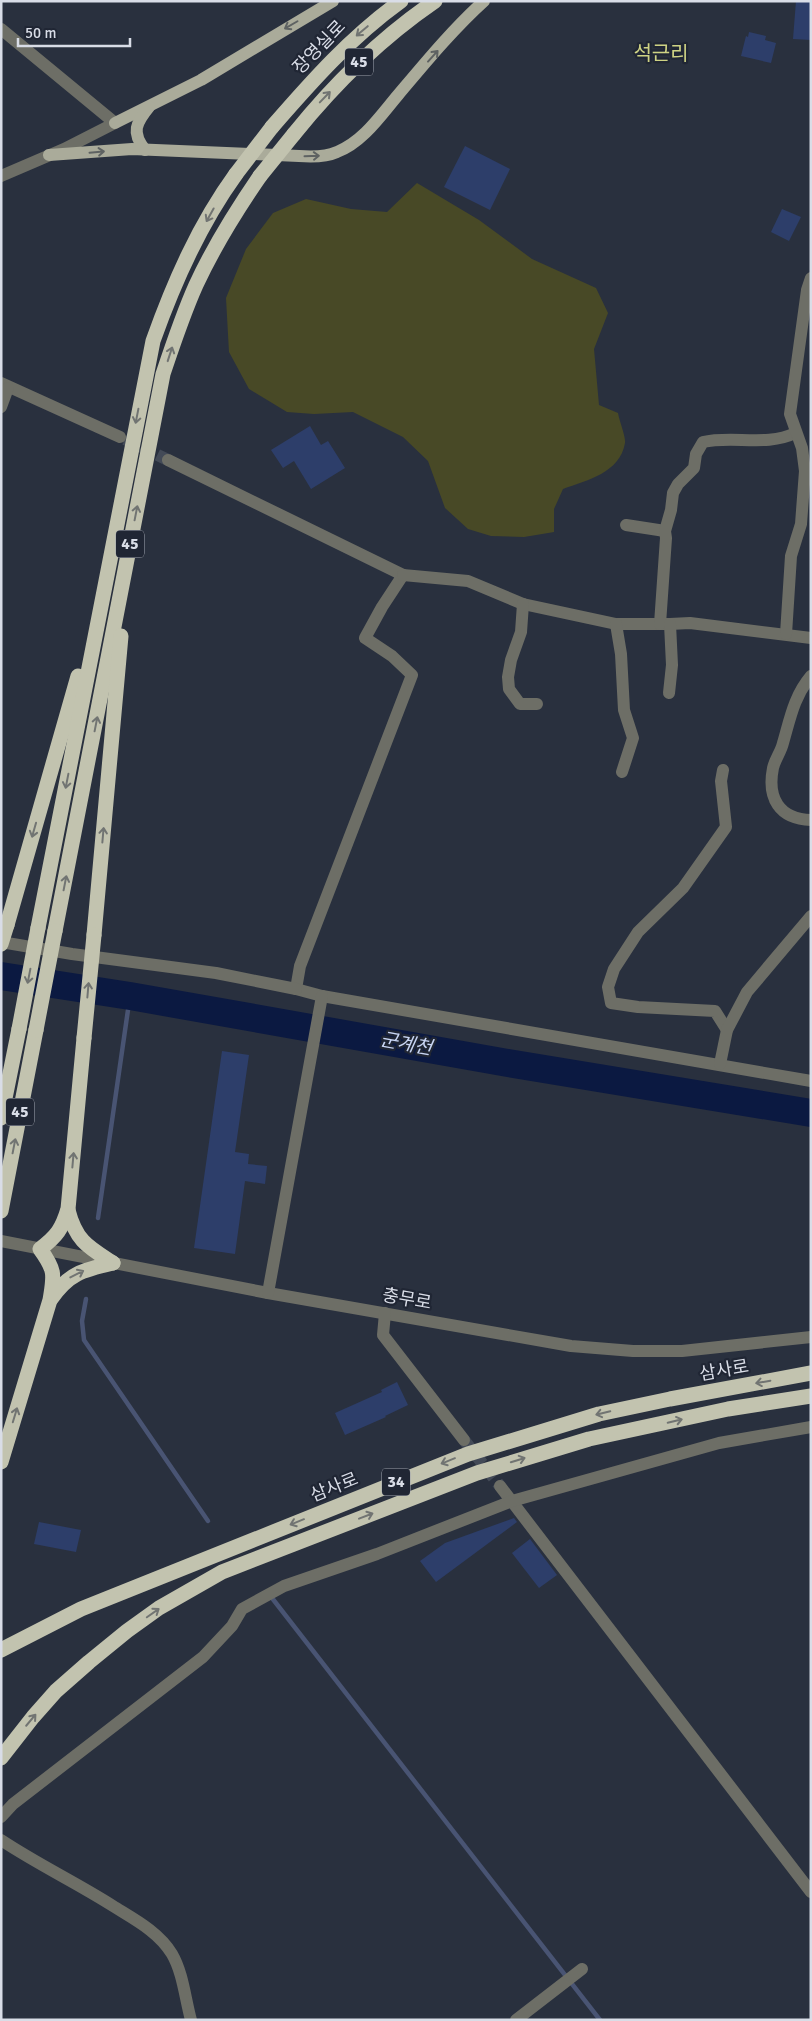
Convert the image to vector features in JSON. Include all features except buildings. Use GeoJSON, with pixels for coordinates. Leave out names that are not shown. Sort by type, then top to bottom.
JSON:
{"type":"FeatureCollection","features":[{"type":"Feature","properties":{"kind":"highway","name":"장영실로"},"geometry":{"type":"LineString","coordinates":[[105,581],[153,341],[185,259],[221,194],[272,127],[338,53],[361,31],[401,1]]}},
{"type":"Feature","properties":{"kind":"highway","name":"45"},"geometry":{"type":"LineString","coordinates":[[1,1211],[163,374],[177,332],[195,286],[214,248],[260,176],[316,107],[359,62],[387,37],[435,1]]}},
{"type":"Feature","properties":{"kind":"highway"},"geometry":{"type":"LineString","coordinates":[[1,1462],[50,1300],[54,1275],[40,1249],[56,1237],[63,1225],[68,1209],[129,550]]}},
{"type":"Feature","properties":{"kind":"highway","name":"45"},"geometry":{"type":"LineString","coordinates":[[1,1118],[105,581]]}},
{"type":"Feature","properties":{"kind":"highway"},"geometry":{"type":"LineString","coordinates":[[1,943],[105,581]]}},
{"type":"Feature","properties":{"kind":"highway"},"geometry":{"type":"LineString","coordinates":[[68,1209],[77,1235],[89,1248],[113,1263]]}},
{"type":"Feature","properties":{"kind":"highway"},"geometry":{"type":"LineString","coordinates":[[50,1300],[61,1284],[74,1274],[113,1263]]}},
{"type":"Feature","properties":{"kind":"highway","name":"삼사로"},"geometry":{"type":"LineString","coordinates":[[1,1650],[90,1606],[468,1454],[599,1414],[670,1399],[811,1374]]}},
{"type":"Feature","properties":{"kind":"highway","name":"34"},"geometry":{"type":"LineString","coordinates":[[1,1758],[56,1691],[127,1630],[159,1608],[222,1572],[477,1473],[579,1442],[728,1409],[811,1396]]}},
{"type":"Feature","properties":{"kind":"main road"},"geometry":{"type":"LineString","coordinates":[[115,123],[201,80],[333,1]]}},
{"type":"Feature","properties":{"kind":"main road"},"geometry":{"type":"LineString","coordinates":[[49,156],[132,149],[314,157],[337,152],[356,141],[371,127],[419,70],[484,1]]}},
{"type":"Feature","properties":{"kind":"main road"},"geometry":{"type":"LineString","coordinates":[[145,150],[139,142],[136,132],[138,120],[150,104]]}},
{"type":"Feature","properties":{"kind":"street"},"geometry":{"type":"LineString","coordinates":[[1,29],[115,123],[49,156],[1,176]]}},
{"type":"Feature","properties":{"kind":"street"},"geometry":{"type":"LineString","coordinates":[[786,634],[791,556],[801,524],[805,471],[802,448],[795,433],[790,414],[807,290],[811,278]]}},
{"type":"Feature","properties":{"kind":"street"},"geometry":{"type":"LineString","coordinates":[[1,407],[5,385],[120,437]]}},
{"type":"Feature","properties":{"kind":"street"},"geometry":{"type":"LineString","coordinates":[[669,693],[672,664],[665,624],[665,531],[671,510],[673,493],[678,484],[694,468],[696,454],[703,442],[716,439],[756,440],[786,438],[795,433]]}},
{"type":"Feature","properties":{"kind":"street"},"geometry":{"type":"LineString","coordinates":[[168,460],[403,575],[468,581],[523,604],[616,624],[690,623],[811,638]]}},
{"type":"Feature","properties":{"kind":"street"},"geometry":{"type":"LineString","coordinates":[[626,525],[665,531]]}},
{"type":"Feature","properties":{"kind":"street"},"geometry":{"type":"LineString","coordinates":[[296,990],[300,966],[412,675],[392,656],[365,638],[403,575]]}},
{"type":"Feature","properties":{"kind":"street"},"geometry":{"type":"LineString","coordinates":[[523,604],[521,632],[511,660],[508,677],[509,689],[520,704],[537,704]]}},
{"type":"Feature","properties":{"kind":"street"},"geometry":{"type":"LineString","coordinates":[[616,624],[621,654],[624,710],[634,738],[622,772]]}},
{"type":"Feature","properties":{"kind":"street"},"geometry":{"type":"LineString","coordinates":[[811,676],[802,686],[788,723],[783,744],[773,769],[772,788],[774,802],[780,810],[791,817],[811,820]]}},
{"type":"Feature","properties":{"kind":"street"},"geometry":{"type":"LineString","coordinates":[[723,770],[722,781],[726,827],[683,888],[638,932],[614,969],[608,987],[611,1003],[638,1007],[715,1011],[727,1030]]}},
{"type":"Feature","properties":{"kind":"street"},"geometry":{"type":"LineString","coordinates":[[720,1064],[727,1030],[747,992],[811,916]]}},
{"type":"Feature","properties":{"kind":"street"},"geometry":{"type":"LineString","coordinates":[[1,943],[216,973],[322,996],[811,1081]]}},
{"type":"Feature","properties":{"kind":"street"},"geometry":{"type":"LineString","coordinates":[[268,1292],[322,996]]}},
{"type":"Feature","properties":{"kind":"street","name":"충무로"},"geometry":{"type":"LineString","coordinates":[[1,1242],[571,1346],[633,1351],[682,1351],[811,1337]]}},
{"type":"Feature","properties":{"kind":"street"},"geometry":{"type":"LineString","coordinates":[[385,1313],[383,1335],[464,1440]]}},
{"type":"Feature","properties":{"kind":"street"},"geometry":{"type":"LineString","coordinates":[[1,1817],[13,1804],[203,1657],[232,1626],[242,1609],[284,1586],[377,1554],[512,1501],[719,1443],[811,1427]]}},
{"type":"Feature","properties":{"kind":"street"},"geometry":{"type":"LineString","coordinates":[[500,1486],[811,1892]]}},
{"type":"Feature","properties":{"kind":"street"},"geometry":{"type":"LineString","coordinates":[[1,1840],[141,1923],[155,1934],[166,1945],[178,1966],[190,2020]]}},
{"type":"Feature","properties":{"kind":"street"},"geometry":{"type":"LineString","coordinates":[[516,2020],[582,1969]]}},
{"type":"Feature","properties":{"kind":"green space"},"geometry":{"type":"Polygon","coordinates":[[[417,183],[479,220],[532,259],[596,288],[608,313],[594,349],[599,405],[618,413],[625,443],[617,462],[610,468],[601,474],[563,489],[554,509],[554,532],[524,537],[491,536],[468,529],[445,508],[428,461],[403,437],[353,412],[314,414],[287,412],[249,389],[229,352],[226,298],[246,249],[273,213],[306,199],[351,209],[387,212],[417,183]]]}},
{"type":"Feature","properties":{"kind":"waterway","name":"군계천"},"geometry":{"type":"LineString","coordinates":[[1,976],[130,996],[508,1063],[811,1113]]}},
{"type":"Feature","properties":{"kind":"waterway"},"geometry":{"type":"LineString","coordinates":[[98,1218],[130,996]]}},
{"type":"Feature","properties":{"kind":"waterway"},"geometry":{"type":"LineString","coordinates":[[86,1299],[82,1321],[84,1340],[208,1521]]}},
{"type":"Feature","properties":{"kind":"waterway"},"geometry":{"type":"LineString","coordinates":[[272,1598],[600,2020]]}},
{"type":"Feature","properties":{"kind":"tunnel"},"geometry":{"type":"LineString","coordinates":[[125,439],[168,460]]}},
{"type":"Feature","properties":{"kind":"tunnel"},"geometry":{"type":"LineString","coordinates":[[464,1440],[500,1486]]}},
{"type":"Feature","properties":{"kind":"district","name":"석근리"},"geometry":{"type":"Point","coordinates":[661,53]}}]}
